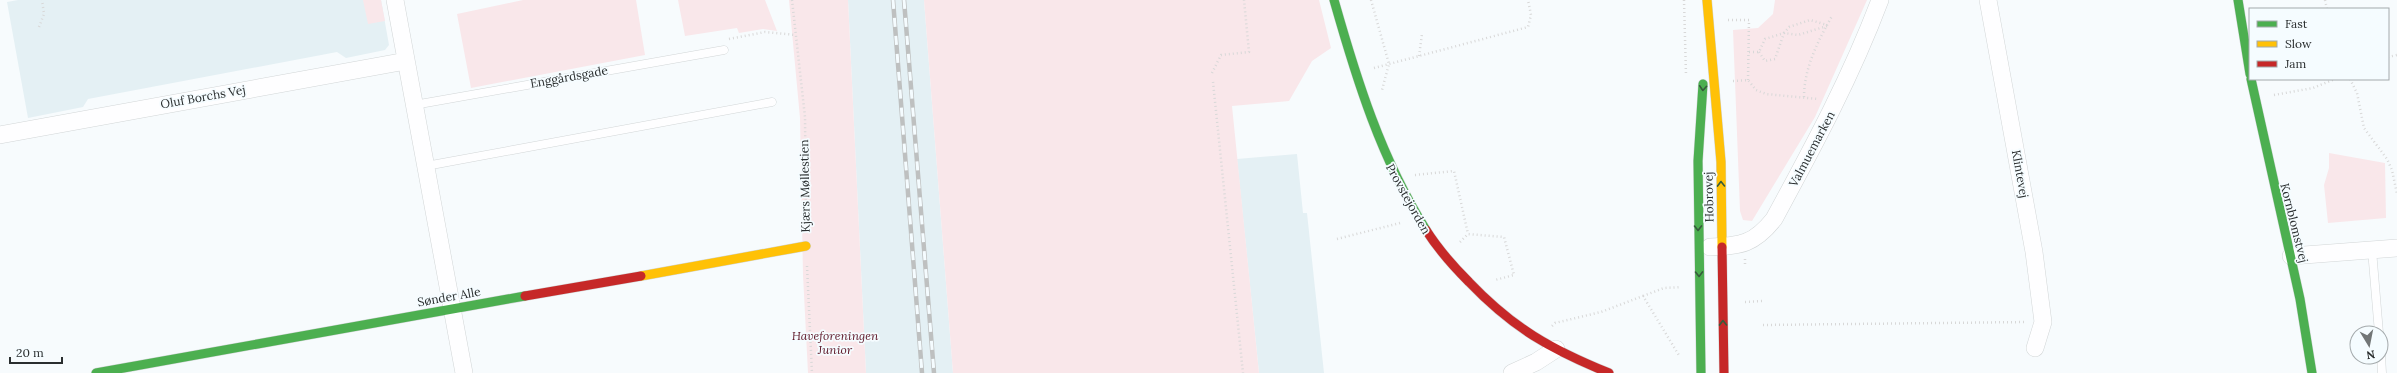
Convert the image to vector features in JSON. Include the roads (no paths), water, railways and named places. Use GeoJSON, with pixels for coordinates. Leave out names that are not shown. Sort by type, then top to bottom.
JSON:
{"type":"FeatureCollection","features":[{"type":"Feature","properties":{"kind":"street"},"geometry":{"type":"LineString","coordinates":[[395,0],[464,373]]}},
{"type":"Feature","properties":{"kind":"street","name":"Provstejorden"},"geometry":{"type":"LineString","coordinates":[[1334,0],[1354,74],[1383,153],[1418,219],[1430,238],[1472,287],[1512,324],[1548,345],[1609,373]]}},
{"type":"Feature","properties":{"kind":"street","name":"Hobrovej"},"geometry":{"type":"LineString","coordinates":[[1707,0],[1721,162],[1724,373]]}},
{"type":"Feature","properties":{"kind":"street","name":"Valmuemarken"},"geometry":{"type":"LineString","coordinates":[[1698,248],[1722,247],[1749,242],[1762,235],[1770,225],[1838,100],[1880,0]]}},
{"type":"Feature","properties":{"kind":"street","name":"Klintevej"},"geometry":{"type":"LineString","coordinates":[[1988,0],[2034,252],[2043,322],[2035,348]]}},
{"type":"Feature","properties":{"kind":"street"},"geometry":{"type":"LineString","coordinates":[[2238,0],[2249,68]]}},
{"type":"Feature","properties":{"kind":"street","name":"Hobrovej"},"geometry":{"type":"LineString","coordinates":[[1701,373],[1698,248],[1698,161],[1708,21]]}},
{"type":"Feature","properties":{"kind":"street","name":"Oluf Borchs Vej"},"geometry":{"type":"LineString","coordinates":[[0,135],[406,61]]}},
{"type":"Feature","properties":{"kind":"street","name":"Kornblomstvej"},"geometry":{"type":"LineString","coordinates":[[2251,80],[2265,158],[2291,256],[2308,336],[2312,373]]}},
{"type":"Feature","properties":{"kind":"street","name":"Sønder Alle"},"geometry":{"type":"LineString","coordinates":[[96,373],[452,308],[806,246]]}},
{"type":"Feature","properties":{"kind":"street"},"geometry":{"type":"LineString","coordinates":[[2291,256],[2397,248]]}},
{"type":"Feature","properties":{"kind":"street"},"geometry":{"type":"LineString","coordinates":[[1512,373],[1536,362],[1548,345]]}},
{"type":"Feature","properties":{"kind":"lane","name":"Enggårdsgade"},"geometry":{"type":"LineString","coordinates":[[414,105],[724,50]]}},
{"type":"Feature","properties":{"kind":"lane"},"geometry":{"type":"LineString","coordinates":[[426,166],[772,102]]}},
{"type":"Feature","properties":{"kind":"lane"},"geometry":{"type":"LineString","coordinates":[[2372,250],[2378,325]]}},
{"type":"Feature","properties":{"kind":"railway"},"geometry":{"type":"LineString","coordinates":[[893,0],[922,373]]}},
{"type":"Feature","properties":{"kind":"railway"},"geometry":{"type":"LineString","coordinates":[[904,0],[934,373]]}},
{"type":"Feature","properties":{"kind":"park label","name":"Haveforeningen Junior"},"geometry":{"type":"Point","coordinates":[835,343]}}]}
